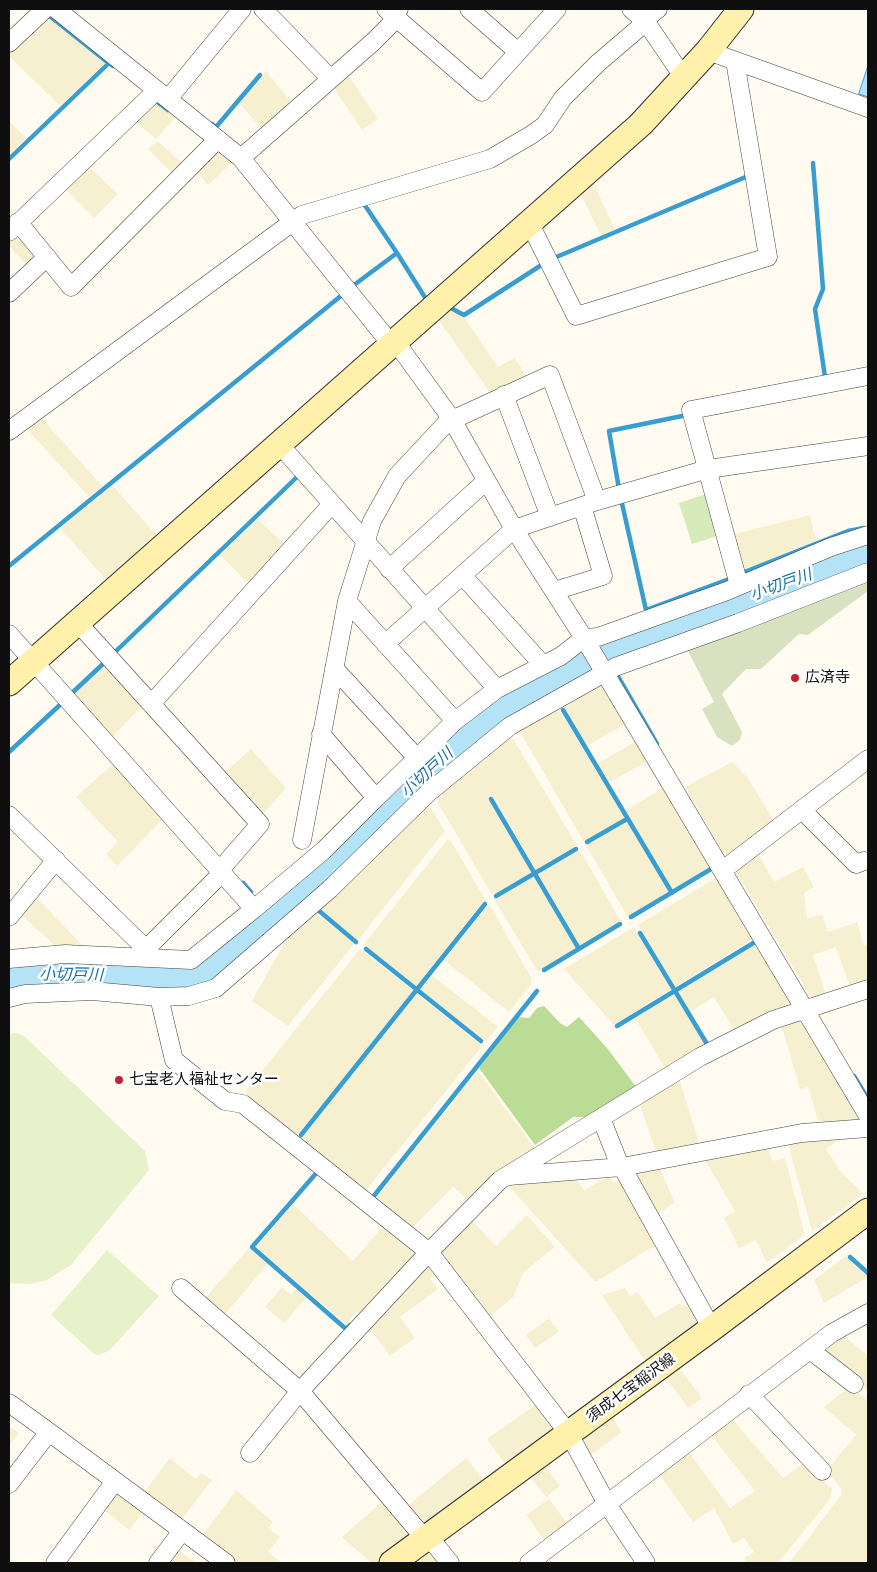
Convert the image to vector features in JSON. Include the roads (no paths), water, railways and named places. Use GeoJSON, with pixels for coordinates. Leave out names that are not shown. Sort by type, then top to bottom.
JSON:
{"type":"FeatureCollection","features":[{"type":"Feature","properties":{"kind":"street"},"geometry":{"type":"LineString","coordinates":[[9,43],[45,9]]}},
{"type":"Feature","properties":{"kind":"street"},"geometry":{"type":"LineString","coordinates":[[56,9],[242,158],[393,342],[452,419],[514,530],[585,640],[868,1116]]}},
{"type":"Feature","properties":{"kind":"street"},"geometry":{"type":"LineString","coordinates":[[218,139],[72,287],[46,257],[14,227],[162,94],[242,9]]}},
{"type":"Feature","properties":{"kind":"street"},"geometry":{"type":"LineString","coordinates":[[263,9],[331,79]]}},
{"type":"Feature","properties":{"kind":"street"},"geometry":{"type":"LineString","coordinates":[[469,9],[518,52]]}},
{"type":"Feature","properties":{"kind":"street"},"geometry":{"type":"LineString","coordinates":[[9,683],[640,124],[708,51],[741,9]]}},
{"type":"Feature","properties":{"kind":"street"},"geometry":{"type":"LineString","coordinates":[[393,11],[482,92],[554,10]]}},
{"type":"Feature","properties":{"kind":"street"},"geometry":{"type":"LineString","coordinates":[[242,158],[373,42],[391,24],[393,11]]}},
{"type":"Feature","properties":{"kind":"street"},"geometry":{"type":"LineString","coordinates":[[10,426],[302,215],[490,159],[545,126],[563,98],[645,15],[684,78]]}},
{"type":"Feature","properties":{"kind":"street"},"geometry":{"type":"LineString","coordinates":[[708,51],[868,108]]}},
{"type":"Feature","properties":{"kind":"street"},"geometry":{"type":"LineString","coordinates":[[529,222],[576,316],[768,257],[735,61]]}},
{"type":"Feature","properties":{"kind":"street"},"geometry":{"type":"LineString","coordinates":[[9,294],[46,257]]}},
{"type":"Feature","properties":{"kind":"street"},"geometry":{"type":"LineString","coordinates":[[302,840],[347,601],[372,521],[397,476],[452,419],[550,375],[590,503],[603,576],[554,591]]}},
{"type":"Feature","properties":{"kind":"street"},"geometry":{"type":"LineString","coordinates":[[739,585],[691,410],[868,376]]}},
{"type":"Feature","properties":{"kind":"street"},"geometry":{"type":"LineString","coordinates":[[504,395],[550,517]]}},
{"type":"Feature","properties":{"kind":"street"},"geometry":{"type":"LineString","coordinates":[[279,444],[497,689]]}},
{"type":"Feature","properties":{"kind":"street"},"geometry":{"type":"LineString","coordinates":[[386,644],[514,530],[590,503],[708,469],[868,446]]}},
{"type":"Feature","properties":{"kind":"street"},"geometry":{"type":"LineString","coordinates":[[389,569],[486,481]]}},
{"type":"Feature","properties":{"kind":"street"},"geometry":{"type":"LineString","coordinates":[[151,704],[332,504]]}},
{"type":"Feature","properties":{"kind":"street"},"geometry":{"type":"LineString","coordinates":[[9,960],[65,954],[147,954],[191,960],[324,850],[455,721],[497,689],[561,656],[585,640],[598,637],[739,585],[831,547],[868,535]]}},
{"type":"Feature","properties":{"kind":"street"},"geometry":{"type":"LineString","coordinates":[[9,998],[26,994],[92,991],[159,997],[189,996],[216,988],[330,889],[428,793],[510,726],[603,670],[868,572]]}},
{"type":"Feature","properties":{"kind":"street"},"geometry":{"type":"LineString","coordinates":[[462,576],[543,665]]}},
{"type":"Feature","properties":{"kind":"street"},"geometry":{"type":"LineString","coordinates":[[347,601],[455,721]]}},
{"type":"Feature","properties":{"kind":"street"},"geometry":{"type":"LineString","coordinates":[[78,623],[260,824],[221,872],[147,954]]}},
{"type":"Feature","properties":{"kind":"street"},"geometry":{"type":"LineString","coordinates":[[9,634],[254,909]]}},
{"type":"Feature","properties":{"kind":"street"},"geometry":{"type":"LineString","coordinates":[[334,668],[417,758]]}},
{"type":"Feature","properties":{"kind":"street"},"geometry":{"type":"LineString","coordinates":[[321,734],[376,798]]}},
{"type":"Feature","properties":{"kind":"street"},"geometry":{"type":"LineString","coordinates":[[723,870],[868,759]]}},
{"type":"Feature","properties":{"kind":"street"},"geometry":{"type":"LineString","coordinates":[[802,810],[856,864],[867,865]]}},
{"type":"Feature","properties":{"kind":"street"},"geometry":{"type":"LineString","coordinates":[[9,815],[56,860],[147,954]]}},
{"type":"Feature","properties":{"kind":"street"},"geometry":{"type":"LineString","coordinates":[[9,918],[56,860]]}},
{"type":"Feature","properties":{"kind":"street"},"geometry":{"type":"LineString","coordinates":[[250,1453],[300,1391],[429,1252],[506,1176],[700,1057],[773,1020],[868,989]]}},
{"type":"Feature","properties":{"kind":"street"},"geometry":{"type":"LineString","coordinates":[[159,997],[174,1060],[225,1101],[243,1104],[429,1252],[569,1434],[607,1504],[646,1563]]}},
{"type":"Feature","properties":{"kind":"street"},"geometry":{"type":"LineString","coordinates":[[601,1118],[621,1167],[712,1328]]}},
{"type":"Feature","properties":{"kind":"street"},"geometry":{"type":"LineString","coordinates":[[506,1176],[621,1167],[802,1133],[868,1128]]}},
{"type":"Feature","properties":{"kind":"street","name":"須成七宝稲沢線"},"geometry":{"type":"LineString","coordinates":[[392,1563],[712,1328],[868,1210]]}},
{"type":"Feature","properties":{"kind":"street"},"geometry":{"type":"LineString","coordinates":[[181,1288],[300,1391],[450,1563]]}},
{"type":"Feature","properties":{"kind":"street"},"geometry":{"type":"LineString","coordinates":[[529,1563],[749,1394],[832,1333],[868,1313]]}},
{"type":"Feature","properties":{"kind":"street"},"geometry":{"type":"LineString","coordinates":[[810,1350],[854,1384]]}},
{"type":"Feature","properties":{"kind":"street"},"geometry":{"type":"LineString","coordinates":[[749,1394],[822,1472]]}},
{"type":"Feature","properties":{"kind":"street"},"geometry":{"type":"LineString","coordinates":[[9,1403],[226,1563]]}},
{"type":"Feature","properties":{"kind":"street"},"geometry":{"type":"LineString","coordinates":[[9,1484],[49,1432]]}},
{"type":"Feature","properties":{"kind":"street"},"geometry":{"type":"LineString","coordinates":[[54,1563],[115,1481]]}},
{"type":"Feature","properties":{"kind":"street"},"geometry":{"type":"LineString","coordinates":[[158,1563],[182,1531]]}},
{"type":"Feature","properties":{"kind":"water"},"geometry":{"type":"Polygon","coordinates":[[[868,66],[868,97],[859,94],[868,66]]]}},
{"type":"Feature","properties":{"kind":"waterway"},"geometry":{"type":"LineString","coordinates":[[46,13],[106,61]]}},
{"type":"Feature","properties":{"kind":"waterway"},"geometry":{"type":"LineString","coordinates":[[9,159],[109,63],[113,66]]}},
{"type":"Feature","properties":{"kind":"waterway"},"geometry":{"type":"LineString","coordinates":[[212,124],[216,127],[260,75]]}},
{"type":"Feature","properties":{"kind":"waterway"},"geometry":{"type":"LineString","coordinates":[[156,101],[168,110]]}},
{"type":"Feature","properties":{"kind":"waterway"},"geometry":{"type":"LineString","coordinates":[[813,163],[823,289],[815,309],[825,377]]}},
{"type":"Feature","properties":{"kind":"waterway"},"geometry":{"type":"LineString","coordinates":[[554,258],[748,176]]}},
{"type":"Feature","properties":{"kind":"waterway"},"geometry":{"type":"LineString","coordinates":[[364,204],[397,253]]}},
{"type":"Feature","properties":{"kind":"waterway"},"geometry":{"type":"LineString","coordinates":[[354,285],[397,253],[426,299]]}},
{"type":"Feature","properties":{"kind":"waterway"},"geometry":{"type":"LineString","coordinates":[[447,306],[464,315],[543,264]]}},
{"type":"Feature","properties":{"kind":"waterway"},"geometry":{"type":"LineString","coordinates":[[9,566],[342,295]]}},
{"type":"Feature","properties":{"kind":"waterway"},"geometry":{"type":"LineString","coordinates":[[619,489],[609,431],[687,415]]}},
{"type":"Feature","properties":{"kind":"waterway"},"geometry":{"type":"LineString","coordinates":[[114,653],[297,477]]}},
{"type":"Feature","properties":{"kind":"waterway"},"geometry":{"type":"LineString","coordinates":[[621,499],[646,610],[729,579]]}},
{"type":"Feature","properties":{"kind":"waterway"},"geometry":{"type":"LineString","coordinates":[[742,573],[848,531],[864,528]]}},
{"type":"Feature","properties":{"kind":"waterway","name":"小切戸川"},"geometry":{"type":"LineString","coordinates":[[9,979],[20,975],[104,974],[178,980],[206,974],[333,862],[463,739],[500,710],[588,659],[622,644],[754,597],[868,553]]}},
{"type":"Feature","properties":{"kind":"waterway","name":"小切戸川"},"geometry":{"type":"LineString","coordinates":[[653,626],[656,632]]}},
{"type":"Feature","properties":{"kind":"waterway"},"geometry":{"type":"LineString","coordinates":[[72,693],[105,662]]}},
{"type":"Feature","properties":{"kind":"waterway"},"geometry":{"type":"LineString","coordinates":[[616,673],[657,744]]}},
{"type":"Feature","properties":{"kind":"waterway"},"geometry":{"type":"LineString","coordinates":[[9,752],[62,703]]}},
{"type":"Feature","properties":{"kind":"waterway"},"geometry":{"type":"LineString","coordinates":[[563,710],[672,893]]}},
{"type":"Feature","properties":{"kind":"waterway"},"geometry":{"type":"LineString","coordinates":[[491,799],[579,949]]}},
{"type":"Feature","properties":{"kind":"waterway"},"geometry":{"type":"LineString","coordinates":[[587,842],[627,819]]}},
{"type":"Feature","properties":{"kind":"waterway"},"geometry":{"type":"LineString","coordinates":[[496,896],[576,849]]}},
{"type":"Feature","properties":{"kind":"waterway"},"geometry":{"type":"LineString","coordinates":[[631,917],[711,869]]}},
{"type":"Feature","properties":{"kind":"waterway"},"geometry":{"type":"LineString","coordinates":[[243,883],[251,892]]}},
{"type":"Feature","properties":{"kind":"waterway"},"geometry":{"type":"LineString","coordinates":[[301,1135],[485,904]]}},
{"type":"Feature","properties":{"kind":"waterway"},"geometry":{"type":"LineString","coordinates":[[318,910],[356,942]]}},
{"type":"Feature","properties":{"kind":"waterway"},"geometry":{"type":"LineString","coordinates":[[544,970],[620,924]]}},
{"type":"Feature","properties":{"kind":"waterway"},"geometry":{"type":"LineString","coordinates":[[640,933],[707,1044]]}},
{"type":"Feature","properties":{"kind":"waterway"},"geometry":{"type":"LineString","coordinates":[[617,1026],[755,942]]}},
{"type":"Feature","properties":{"kind":"waterway"},"geometry":{"type":"LineString","coordinates":[[366,949],[481,1041]]}},
{"type":"Feature","properties":{"kind":"waterway"},"geometry":{"type":"LineString","coordinates":[[373,1197],[537,991]]}},
{"type":"Feature","properties":{"kind":"waterway"},"geometry":{"type":"LineString","coordinates":[[854,1076],[868,1099]]}},
{"type":"Feature","properties":{"kind":"waterway"},"geometry":{"type":"LineString","coordinates":[[319,1170],[252,1247],[346,1329],[350,1325]]}},
{"type":"Feature","properties":{"kind":"waterway"},"geometry":{"type":"LineString","coordinates":[[850,1257],[868,1273]]}},
{"type":"Feature","properties":{"kind":"place","name":"広済寺"},"geometry":{"type":"Point","coordinates":[795,678]}},
{"type":"Feature","properties":{"kind":"place","name":"七宝老人福祉センター"},"geometry":{"type":"Point","coordinates":[119,1080]}}]}
